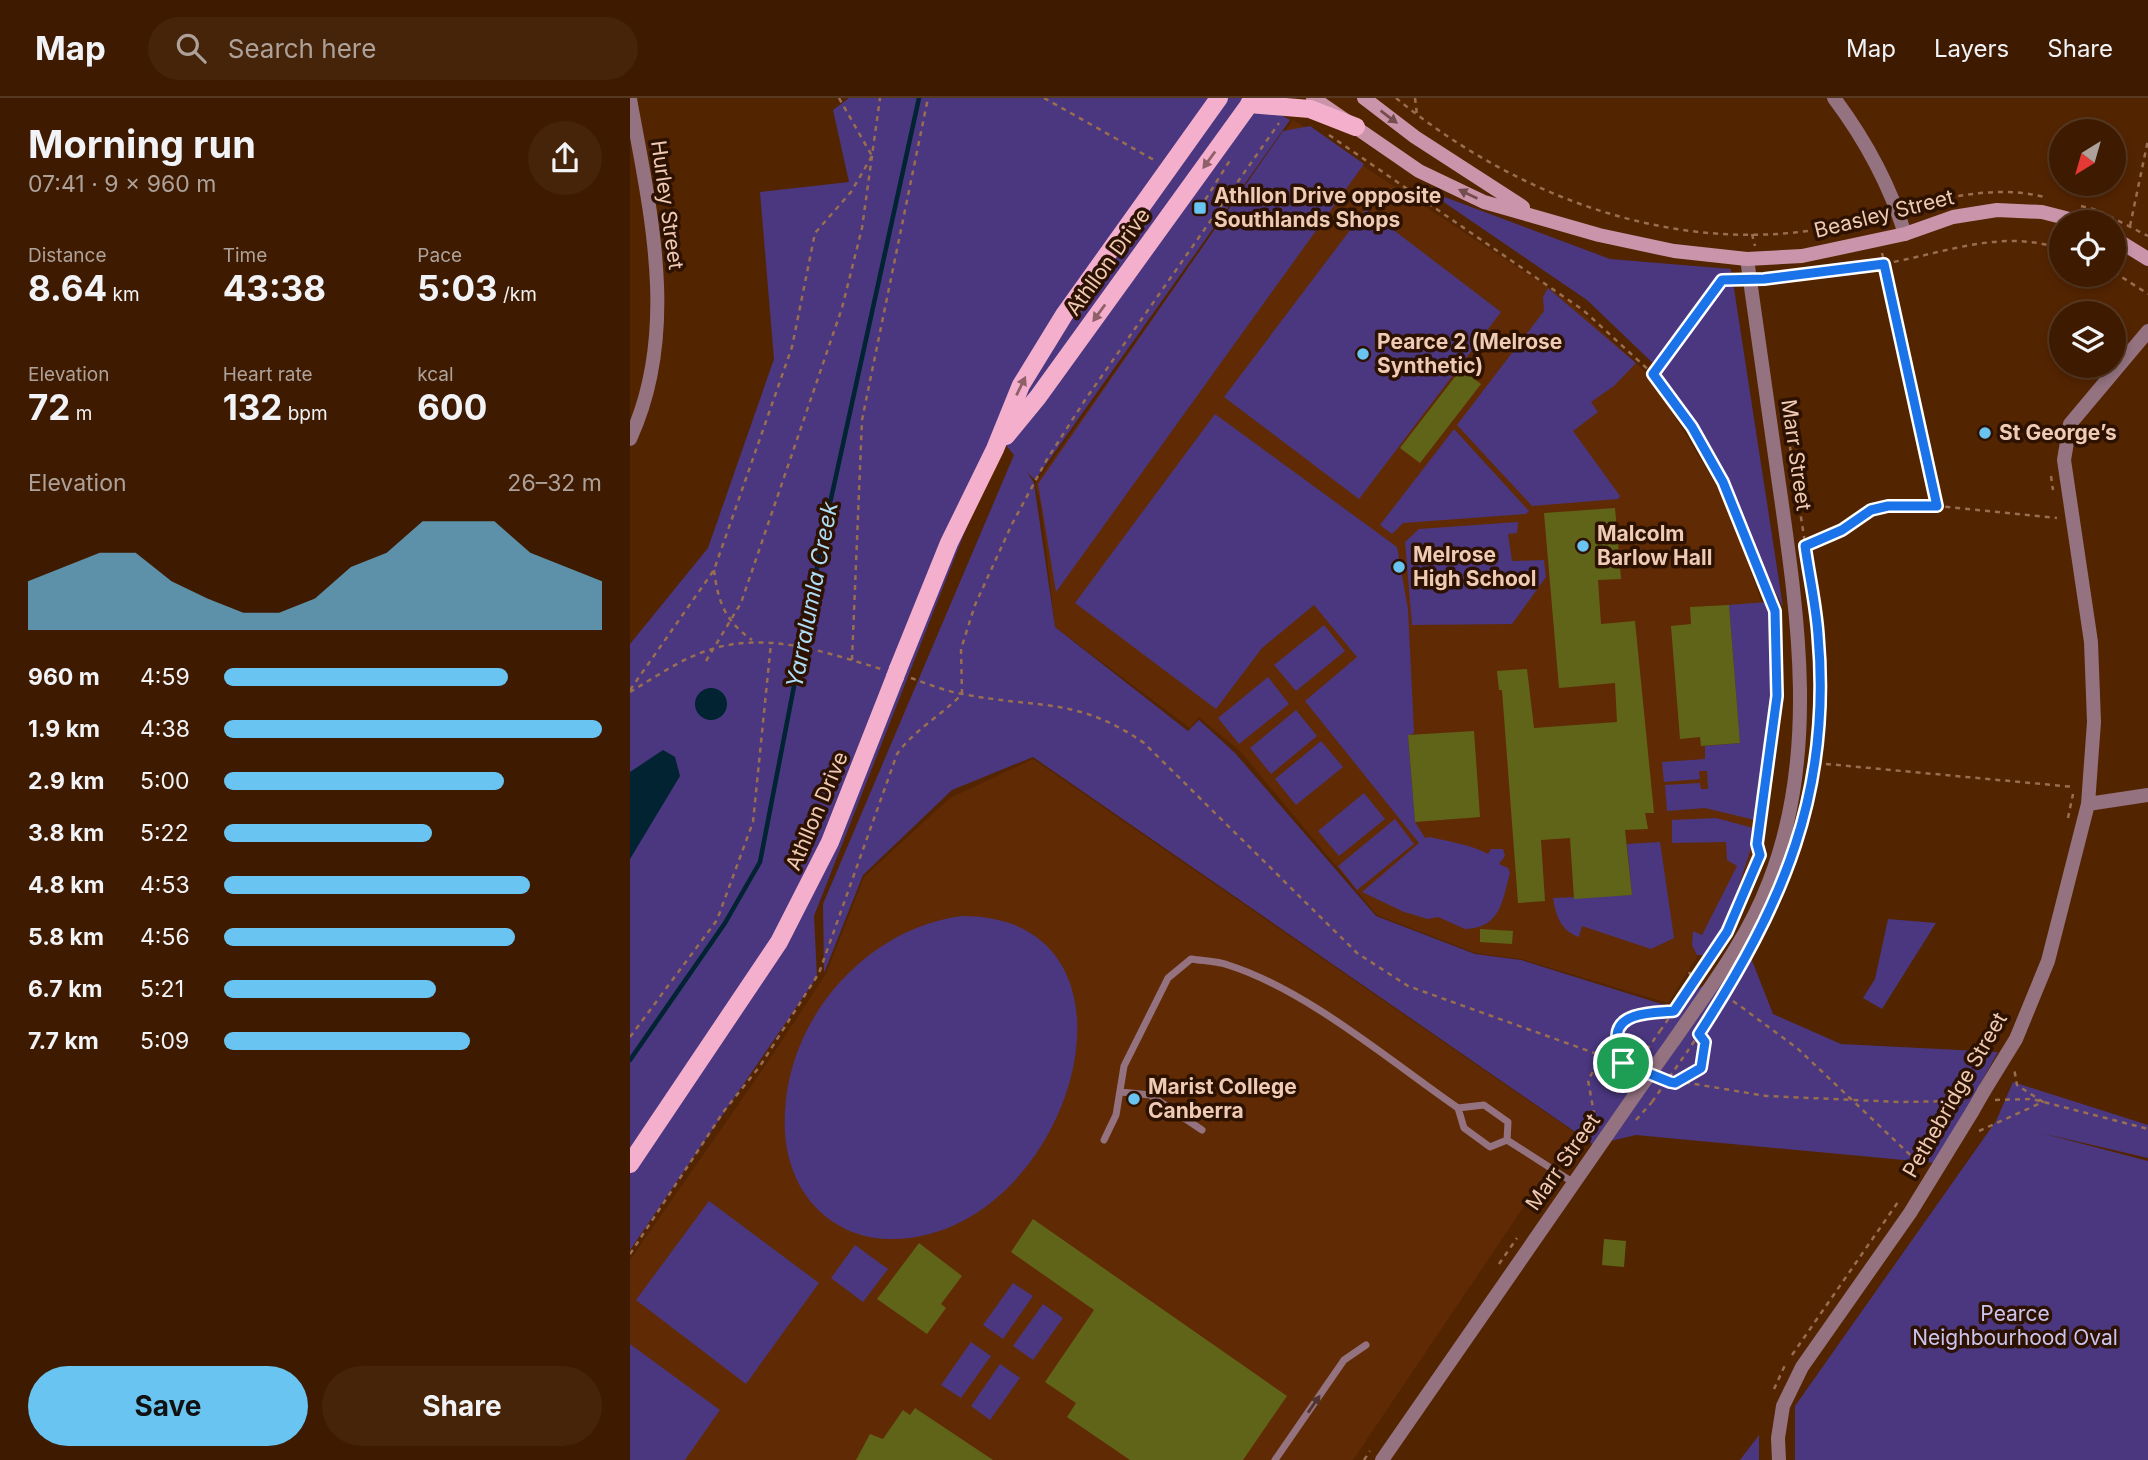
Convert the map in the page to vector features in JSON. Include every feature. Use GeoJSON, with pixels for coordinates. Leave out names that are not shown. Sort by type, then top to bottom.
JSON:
{"type":"FeatureCollection","features":[{"type":"Feature","properties":{"kind":"main road"},"geometry":{"type":"LineString","coordinates":[[1200,123],[1206,98]]}},
{"type":"Feature","properties":{"kind":"main road","name":"Athllon Drive"},"geometry":{"type":"LineString","coordinates":[[630,1164],[790,922],[830,842],[949,543],[995,449],[1028,373],[1064,315],[1219,98]]}},
{"type":"Feature","properties":{"kind":"main road","name":"Beasley Street"},"geometry":{"type":"LineString","coordinates":[[1313,98],[1419,170],[1484,202],[1533,213],[1599,235],[1662,248],[1753,259],[1802,256],[1905,234],[1953,217],[1997,210],[2049,214]]}},
{"type":"Feature","properties":{"kind":"main road","name":"Beasley Street"},"geometry":{"type":"LineString","coordinates":[[1364,98],[1415,137],[1533,213]]}},
{"type":"Feature","properties":{"kind":"main road","name":"Athllon Drive"},"geometry":{"type":"LineString","coordinates":[[995,449],[1038,397],[1251,101]]}},
{"type":"Feature","properties":{"kind":"main road"},"geometry":{"type":"LineString","coordinates":[[1251,101],[1310,109],[1356,127]]}},
{"type":"Feature","properties":{"kind":"main road"},"geometry":{"type":"LineString","coordinates":[[2126,244],[2148,260]]}},
{"type":"Feature","properties":{"kind":"street"},"geometry":{"type":"LineString","coordinates":[[1834,98],[1853,122],[1897,207],[1905,234]]}},
{"type":"Feature","properties":{"kind":"street","name":"Hurley Street"},"geometry":{"type":"LineString","coordinates":[[630,99],[653,230],[657,282],[657,334],[649,380],[630,439]]}},
{"type":"Feature","properties":{"kind":"street","name":"Marr Street"},"geometry":{"type":"LineString","coordinates":[[1382,1460],[1674,1040],[1747,929],[1769,881],[1784,834],[1795,777],[1802,705],[1796,603],[1750,279],[1753,259]]}},
{"type":"Feature","properties":{"kind":"street","name":"Pethebridge Street"},"geometry":{"type":"LineString","coordinates":[[1779,1460],[1783,1406],[1802,1367],[1910,1213],[1973,1112],[1988,1095],[2016,1039],[2048,961],[2088,804],[2094,722],[2091,642],[2064,460],[2070,424],[2148,331]]}},
{"type":"Feature","properties":{"kind":"street"},"geometry":{"type":"LineString","coordinates":[[2088,804],[2148,795]]}},
{"type":"Feature","properties":{"kind":"lane"},"geometry":{"type":"LineString","coordinates":[[1104,1140],[1116,1115],[1124,1066],[1168,978],[1191,959],[1226,964],[1266,980],[1313,1007],[1458,1108],[1464,1128],[1490,1147],[1507,1140]]}},
{"type":"Feature","properties":{"kind":"lane"},"geometry":{"type":"LineString","coordinates":[[1121,1092],[1150,1095],[1202,1130]]}},
{"type":"Feature","properties":{"kind":"lane"},"geometry":{"type":"LineString","coordinates":[[1458,1108],[1484,1105],[1508,1122],[1507,1140]]}},
{"type":"Feature","properties":{"kind":"lane"},"geometry":{"type":"LineString","coordinates":[[1507,1140],[1574,1183]]}},
{"type":"Feature","properties":{"kind":"lane"},"geometry":{"type":"LineString","coordinates":[[1275,1460],[1344,1360],[1366,1345]]}},
{"type":"Feature","properties":{"kind":"path"},"geometry":{"type":"LineString","coordinates":[[839,98],[872,156]]}},
{"type":"Feature","properties":{"kind":"path"},"geometry":{"type":"LineString","coordinates":[[706,661],[741,603],[842,308],[862,228],[879,98]]}},
{"type":"Feature","properties":{"kind":"path"},"geometry":{"type":"LineString","coordinates":[[852,660],[862,420],[928,98]]}},
{"type":"Feature","properties":{"kind":"path"},"geometry":{"type":"LineString","coordinates":[[1044,98],[1167,169]]}},
{"type":"Feature","properties":{"kind":"path"},"geometry":{"type":"LineString","coordinates":[[1396,98],[1466,150],[1552,194],[1603,212],[1677,229],[1752,234],[1826,228],[1897,207],[1980,191],[2025,192],[2049,198]]}},
{"type":"Feature","properties":{"kind":"path"},"geometry":{"type":"LineString","coordinates":[[1415,98],[1417,115]]}},
{"type":"Feature","properties":{"kind":"path"},"geometry":{"type":"LineString","coordinates":[[630,1254],[674,1191],[724,1111],[760,1066],[820,973],[897,754],[912,734],[947,710],[962,694],[961,649],[975,605],[1012,524],[1046,461],[1085,400],[1278,125]]}},
{"type":"Feature","properties":{"kind":"path"},"geometry":{"type":"LineString","coordinates":[[1322,130],[1583,310],[1653,374],[1692,427],[1723,482],[1775,611],[1777,696],[1757,844],[1760,855],[1727,932],[1617,1093]]}},
{"type":"Feature","properties":{"kind":"path"},"geometry":{"type":"LineString","coordinates":[[2126,232],[2130,226],[2148,140]]}},
{"type":"Feature","properties":{"kind":"path"},"geometry":{"type":"LineString","coordinates":[[1200,208],[1237,150]]}},
{"type":"Feature","properties":{"kind":"path"},"geometry":{"type":"LineString","coordinates":[[630,691],[714,570],[792,347],[815,233],[850,191],[872,156]]}},
{"type":"Feature","properties":{"kind":"path"},"geometry":{"type":"LineString","coordinates":[[2073,204],[2097,210],[2148,236]]}},
{"type":"Feature","properties":{"kind":"path"},"geometry":{"type":"LineString","coordinates":[[1752,234],[1753,259],[1764,279],[1884,264],[1984,241],[2049,245]]}},
{"type":"Feature","properties":{"kind":"path"},"geometry":{"type":"LineString","coordinates":[[1880,240],[1937,506]]}},
{"type":"Feature","properties":{"kind":"path"},"geometry":{"type":"LineString","coordinates":[[1653,374],[1722,280],[1750,279]]}},
{"type":"Feature","properties":{"kind":"path"},"geometry":{"type":"LineString","coordinates":[[2126,280],[2148,294]]}},
{"type":"Feature","properties":{"kind":"path"},"geometry":{"type":"LineString","coordinates":[[1789,441],[1818,634],[1816,763],[1801,829]]}},
{"type":"Feature","properties":{"kind":"path"},"geometry":{"type":"LineString","coordinates":[[2052,469],[2050,482],[2054,494]]}},
{"type":"Feature","properties":{"kind":"path"},"geometry":{"type":"LineString","coordinates":[[1805,546],[1842,530],[1871,510],[1888,506],[1937,506],[2073,519]]}},
{"type":"Feature","properties":{"kind":"path"},"geometry":{"type":"LineString","coordinates":[[714,570],[718,595],[730,622],[754,641]]}},
{"type":"Feature","properties":{"kind":"path"},"geometry":{"type":"LineString","coordinates":[[630,691],[676,665],[714,648],[754,641],[813,650]]}},
{"type":"Feature","properties":{"kind":"path"},"geometry":{"type":"LineString","coordinates":[[630,1037],[717,920],[753,822],[772,642]]}},
{"type":"Feature","properties":{"kind":"path"},"geometry":{"type":"LineString","coordinates":[[962,694],[1066,706],[1121,727],[1144,743],[1357,953],[1379,969],[1408,986],[1639,1069]]}},
{"type":"Feature","properties":{"kind":"path"},"geometry":{"type":"LineString","coordinates":[[1816,763],[2090,788]]}},
{"type":"Feature","properties":{"kind":"path"},"geometry":{"type":"LineString","coordinates":[[2067,825],[2075,787]]}},
{"type":"Feature","properties":{"kind":"path"},"geometry":{"type":"LineString","coordinates":[[1689,972],[1694,981]]}},
{"type":"Feature","properties":{"kind":"path"},"geometry":{"type":"LineString","coordinates":[[1651,1102],[1731,986]]}},
{"type":"Feature","properties":{"kind":"path"},"geometry":{"type":"LineString","coordinates":[[1725,995],[1797,1048],[1923,1167]]}},
{"type":"Feature","properties":{"kind":"path"},"geometry":{"type":"LineString","coordinates":[[1623,1063],[1617,1037],[1624,1020],[1674,1011]]}},
{"type":"Feature","properties":{"kind":"path"},"geometry":{"type":"LineString","coordinates":[[1675,1083],[1701,1068],[1705,1042],[1699,1034]]}},
{"type":"Feature","properties":{"kind":"path"},"geometry":{"type":"LineString","coordinates":[[2013,1061],[2017,1085],[2043,1102]]}},
{"type":"Feature","properties":{"kind":"path"},"geometry":{"type":"LineString","coordinates":[[1595,1125],[1588,1080],[1594,1070],[1623,1063]]}},
{"type":"Feature","properties":{"kind":"path"},"geometry":{"type":"LineString","coordinates":[[1660,1077],[1675,1083],[1766,1096],[1855,1100],[1973,1112],[1976,1132],[2043,1102]]}},
{"type":"Feature","properties":{"kind":"path"},"geometry":{"type":"LineString","coordinates":[[1988,1095],[2043,1102],[2148,1129]]}},
{"type":"Feature","properties":{"kind":"path"},"geometry":{"type":"LineString","coordinates":[[1589,1135],[1603,1115]]}},
{"type":"Feature","properties":{"kind":"path"},"geometry":{"type":"LineString","coordinates":[[1533,1216],[1539,1207],[1543,1187],[1552,1170],[1576,1153],[1583,1144]]}},
{"type":"Feature","properties":{"kind":"path"},"geometry":{"type":"LineString","coordinates":[[1492,1274],[1520,1233]]}},
{"type":"Feature","properties":{"kind":"path"},"geometry":{"type":"LineString","coordinates":[[1364,1460],[1371,1449]]}},
{"type":"Feature","properties":{"kind":"shaded area","name":"Melrose High School"},"geometry":{"type":"Polygon","coordinates":[[[1293,120],[1570,302],[1650,376],[1727,503],[1780,656],[1749,874],[1668,1003],[1521,959],[1476,953],[1377,915],[1240,751],[1199,717],[1190,728],[1055,627],[1041,506],[1035,484],[1293,120]]]}},
{"type":"Feature","properties":{"kind":"shaded area","name":"Marist College Canberra"},"geometry":{"type":"Polygon","coordinates":[[[1033,759],[1574,1132],[1353,1460],[630,1460],[630,1260],[826,974],[864,877],[950,798],[1033,759]]]}},
{"type":"Feature","properties":{"kind":"green space"},"geometry":{"type":"Polygon","coordinates":[[[849,98],[1252,98],[1290,120],[1035,480],[1027,472],[1034,483],[1055,627],[1188,731],[1199,720],[1235,753],[1376,916],[1475,954],[1521,960],[1668,1006],[1751,958],[1773,1014],[1841,1044],[1998,1052],[1936,1163],[1636,1135],[1594,1145],[1033,757],[952,790],[863,875],[824,973],[823,904],[1014,455],[1005,444],[973,511],[814,916],[817,977],[630,1250],[630,644],[708,548],[774,359],[760,192],[849,182],[833,110],[849,98]]]}},
{"type":"Feature","properties":{"kind":"green space"},"geometry":{"type":"Polygon","coordinates":[[[1310,126],[1364,164],[1056,592],[1038,484],[1283,131],[1310,126]]]}},
{"type":"Feature","properties":{"kind":"green space"},"geometry":{"type":"Polygon","coordinates":[[[1426,190],[1610,259],[1731,269],[1783,607],[1659,369],[1587,300],[1426,190]]]}},
{"type":"Feature","properties":{"kind":"green space","name":"Pearce 2 (Melrose Synthetic)"},"geometry":{"type":"Polygon","coordinates":[[[1366,209],[1501,312],[1359,499],[1224,397],[1366,209]]]}},
{"type":"Feature","properties":{"kind":"green space"},"geometry":{"type":"Polygon","coordinates":[[[1548,288],[1636,363],[1614,386],[1591,402],[1598,412],[1573,431],[1620,496],[1618,499],[1532,506],[1457,425],[1544,311],[1543,297],[1548,288]]]}},
{"type":"Feature","properties":{"kind":"green space"},"geometry":{"type":"Polygon","coordinates":[[[1215,414],[1397,547],[1408,609],[1414,733],[1408,736],[1415,822],[1425,838],[1459,844],[1488,854],[1491,849],[1503,849],[1505,856],[1499,864],[1508,868],[1510,873],[1502,903],[1486,924],[1465,929],[1438,917],[1428,919],[1404,912],[1362,892],[1419,843],[1305,701],[1357,657],[1314,605],[1262,648],[1216,709],[1075,603],[1215,414]]]}},
{"type":"Feature","properties":{"kind":"green space"},"geometry":{"type":"Polygon","coordinates":[[[1454,429],[1529,511],[1526,514],[1403,523],[1392,534],[1380,525],[1454,429]]]}},
{"type":"Feature","properties":{"kind":"green space"},"geometry":{"type":"Polygon","coordinates":[[[1518,522],[1517,533],[1508,534],[1512,561],[1544,560],[1546,577],[1512,624],[1412,625],[1405,542],[1419,529],[1518,522]]]}},
{"type":"Feature","properties":{"kind":"green space"},"geometry":{"type":"Polygon","coordinates":[[[1770,603],[1778,639],[1781,687],[1759,821],[1705,808],[1667,811],[1665,785],[1700,783],[1701,789],[1708,789],[1707,771],[1699,771],[1700,779],[1664,782],[1662,762],[1705,759],[1705,746],[1740,743],[1729,605],[1770,603]]]}},
{"type":"Feature","properties":{"kind":"green space"},"geometry":{"type":"Polygon","coordinates":[[[1324,625],[1345,651],[1296,691],[1274,665],[1324,625]]]}},
{"type":"Feature","properties":{"kind":"green space"},"geometry":{"type":"Polygon","coordinates":[[[1268,677],[1289,704],[1239,744],[1218,718],[1268,677]]]}},
{"type":"Feature","properties":{"kind":"green space"},"geometry":{"type":"Polygon","coordinates":[[[1296,710],[1317,736],[1271,774],[1250,748],[1296,710]]]}},
{"type":"Feature","properties":{"kind":"green space"},"geometry":{"type":"Polygon","coordinates":[[[1321,741],[1343,767],[1296,805],[1275,779],[1321,741]]]}},
{"type":"Feature","properties":{"kind":"green space"},"geometry":{"type":"Polygon","coordinates":[[[1364,793],[1385,819],[1339,856],[1318,831],[1364,793]]]}},
{"type":"Feature","properties":{"kind":"green space"},"geometry":{"type":"Polygon","coordinates":[[[1716,818],[1757,829],[1725,929],[1709,955],[1697,955],[1692,945],[1693,931],[1702,935],[1737,866],[1727,860],[1726,842],[1672,843],[1672,820],[1716,818]]]}},
{"type":"Feature","properties":{"kind":"green space"},"geometry":{"type":"Polygon","coordinates":[[[1395,819],[1414,844],[1357,890],[1338,866],[1395,819]]]}},
{"type":"Feature","properties":{"kind":"green space"},"geometry":{"type":"Polygon","coordinates":[[[1660,842],[1674,938],[1651,949],[1582,926],[1579,937],[1564,927],[1553,898],[1632,895],[1627,844],[1660,842]]]}},
{"type":"Feature","properties":{"kind":"green space"},"geometry":{"type":"Polygon","coordinates":[[[962,916],[1025,930],[1063,967],[1077,1019],[1071,1078],[1046,1138],[1006,1189],[953,1226],[889,1239],[856,1233],[836,1224],[811,1202],[789,1159],[785,1112],[790,1077],[801,1043],[818,1011],[839,983],[865,958],[895,938],[927,924],[962,916]]]}},
{"type":"Feature","properties":{"kind":"green space"},"geometry":{"type":"Polygon","coordinates":[[[1888,919],[1936,923],[1882,1009],[1863,998],[1875,979],[1888,919]]]}},
{"type":"Feature","properties":{"kind":"green space","name":"Pearce Neighbourhood Oval"},"geometry":{"type":"Polygon","coordinates":[[[2013,1082],[2148,1125],[2148,1158],[2041,1133],[2148,1161],[2148,1460],[1795,1460],[1795,1406],[1996,1121],[2013,1082]]]}},
{"type":"Feature","properties":{"kind":"green space"},"geometry":{"type":"Polygon","coordinates":[[[709,1201],[819,1283],[746,1384],[636,1300],[709,1201]]]}},
{"type":"Feature","properties":{"kind":"green space"},"geometry":{"type":"Polygon","coordinates":[[[855,1245],[888,1269],[863,1302],[831,1278],[855,1245]]]}},
{"type":"Feature","properties":{"kind":"green space"},"geometry":{"type":"Polygon","coordinates":[[[1013,1283],[1033,1296],[1003,1339],[983,1325],[1013,1283]]]}},
{"type":"Feature","properties":{"kind":"green space"},"geometry":{"type":"Polygon","coordinates":[[[1043,1304],[1063,1318],[1033,1360],[1013,1346],[1043,1304]]]}},
{"type":"Feature","properties":{"kind":"green space"},"geometry":{"type":"Polygon","coordinates":[[[971,1342],[991,1356],[961,1398],[941,1385],[971,1342]]]}},
{"type":"Feature","properties":{"kind":"green space"},"geometry":{"type":"Polygon","coordinates":[[[630,1344],[720,1410],[685,1460],[630,1460],[630,1344]]]}},
{"type":"Feature","properties":{"kind":"green space"},"geometry":{"type":"Polygon","coordinates":[[[1000,1364],[1020,1378],[990,1420],[971,1406],[1000,1364]]]}},
{"type":"Feature","properties":{"kind":"green space"},"geometry":{"type":"Polygon","coordinates":[[[1759,1435],[1759,1460],[1740,1460],[1759,1435]]]}},
{"type":"Feature","properties":{"kind":"water"},"geometry":{"type":"Polygon","coordinates":[[[711,688],[722,693],[727,704],[722,715],[711,720],[700,715],[695,704],[700,693],[711,688]]]}},
{"type":"Feature","properties":{"kind":"water"},"geometry":{"type":"Polygon","coordinates":[[[663,750],[675,757],[680,776],[630,859],[630,772],[663,750]]]}},
{"type":"Feature","properties":{"kind":"building"},"geometry":{"type":"Polygon","coordinates":[[[1461,369],[1481,384],[1420,463],[1400,448],[1461,369]]]}},
{"type":"Feature","properties":{"kind":"building"},"geometry":{"type":"Polygon","coordinates":[[[1615,508],[1621,579],[1598,580],[1601,624],[1635,621],[1654,813],[1645,813],[1648,829],[1625,830],[1632,895],[1574,899],[1570,838],[1541,840],[1545,901],[1518,903],[1502,690],[1499,690],[1497,671],[1527,669],[1534,728],[1617,722],[1615,683],[1559,688],[1544,513],[1615,508]]]}},
{"type":"Feature","properties":{"kind":"building"},"geometry":{"type":"Polygon","coordinates":[[[1729,605],[1740,743],[1701,746],[1700,737],[1680,739],[1671,626],[1691,624],[1690,607],[1729,605]]]}},
{"type":"Feature","properties":{"kind":"building"},"geometry":{"type":"Polygon","coordinates":[[[1474,731],[1480,817],[1415,822],[1408,735],[1474,731]]]}},
{"type":"Feature","properties":{"kind":"building"},"geometry":{"type":"Polygon","coordinates":[[[1480,929],[1513,931],[1512,944],[1480,942],[1480,929]]]}},
{"type":"Feature","properties":{"kind":"building"},"geometry":{"type":"Polygon","coordinates":[[[1033,1219],[1287,1396],[1243,1460],[1130,1460],[1067,1417],[1076,1403],[1045,1382],[1094,1310],[1011,1252],[1033,1219]]]}},
{"type":"Feature","properties":{"kind":"building"},"geometry":{"type":"Polygon","coordinates":[[[1604,1239],[1626,1241],[1624,1267],[1602,1265],[1604,1239]]]}},
{"type":"Feature","properties":{"kind":"building"},"geometry":{"type":"Polygon","coordinates":[[[919,1243],[962,1276],[941,1304],[946,1308],[927,1334],[877,1299],[919,1243]]]}},
{"type":"Feature","properties":{"kind":"building"},"geometry":{"type":"Polygon","coordinates":[[[915,1408],[993,1460],[856,1460],[870,1434],[883,1439],[903,1410],[910,1415],[915,1408]]]}},
{"type":"Feature","properties":{"kind":"waterway","name":"Yarralumla Creek"},"geometry":{"type":"LineString","coordinates":[[630,1060],[725,923],[760,862],[825,526],[919,98]]}},
{"type":"Feature","properties":{"kind":"place","name":"Athllon Drive opposite Southlands Shops"},"geometry":{"type":"Point","coordinates":[1200,208]}},
{"type":"Feature","properties":{"kind":"place","name":"Pearce 2 (Melrose Synthetic)"},"geometry":{"type":"Point","coordinates":[1363,354]}},
{"type":"Feature","properties":{"kind":"place","name":"St George’s"},"geometry":{"type":"Point","coordinates":[1985,433]}},
{"type":"Feature","properties":{"kind":"place","name":"Malcolm Barlow Hall"},"geometry":{"type":"Point","coordinates":[1583,546]}},
{"type":"Feature","properties":{"kind":"place","name":"Melrose High School"},"geometry":{"type":"Point","coordinates":[1399,567]}},
{"type":"Feature","properties":{"kind":"place","name":"Marist College Canberra"},"geometry":{"type":"Point","coordinates":[1134,1099]}},
{"type":"Feature","properties":{"kind":"route"},"geometry":{"type":"LineString","coordinates":[[1884,264],[1937,506],[1888,506],[1871,510],[1842,530],[1805,546],[1818,634],[1818,735],[1812,787],[1781,887],[1742,968],[1699,1034],[1705,1042],[1704,1062],[1697,1073],[1675,1083],[1623,1063],[1617,1037],[1619,1027],[1624,1020],[1636,1016],[1674,1011],[1727,932],[1756,868],[1760,855],[1757,844],[1777,696],[1775,611],[1723,482],[1692,427],[1653,374],[1722,280],[1764,279],[1884,264]]}}]}
